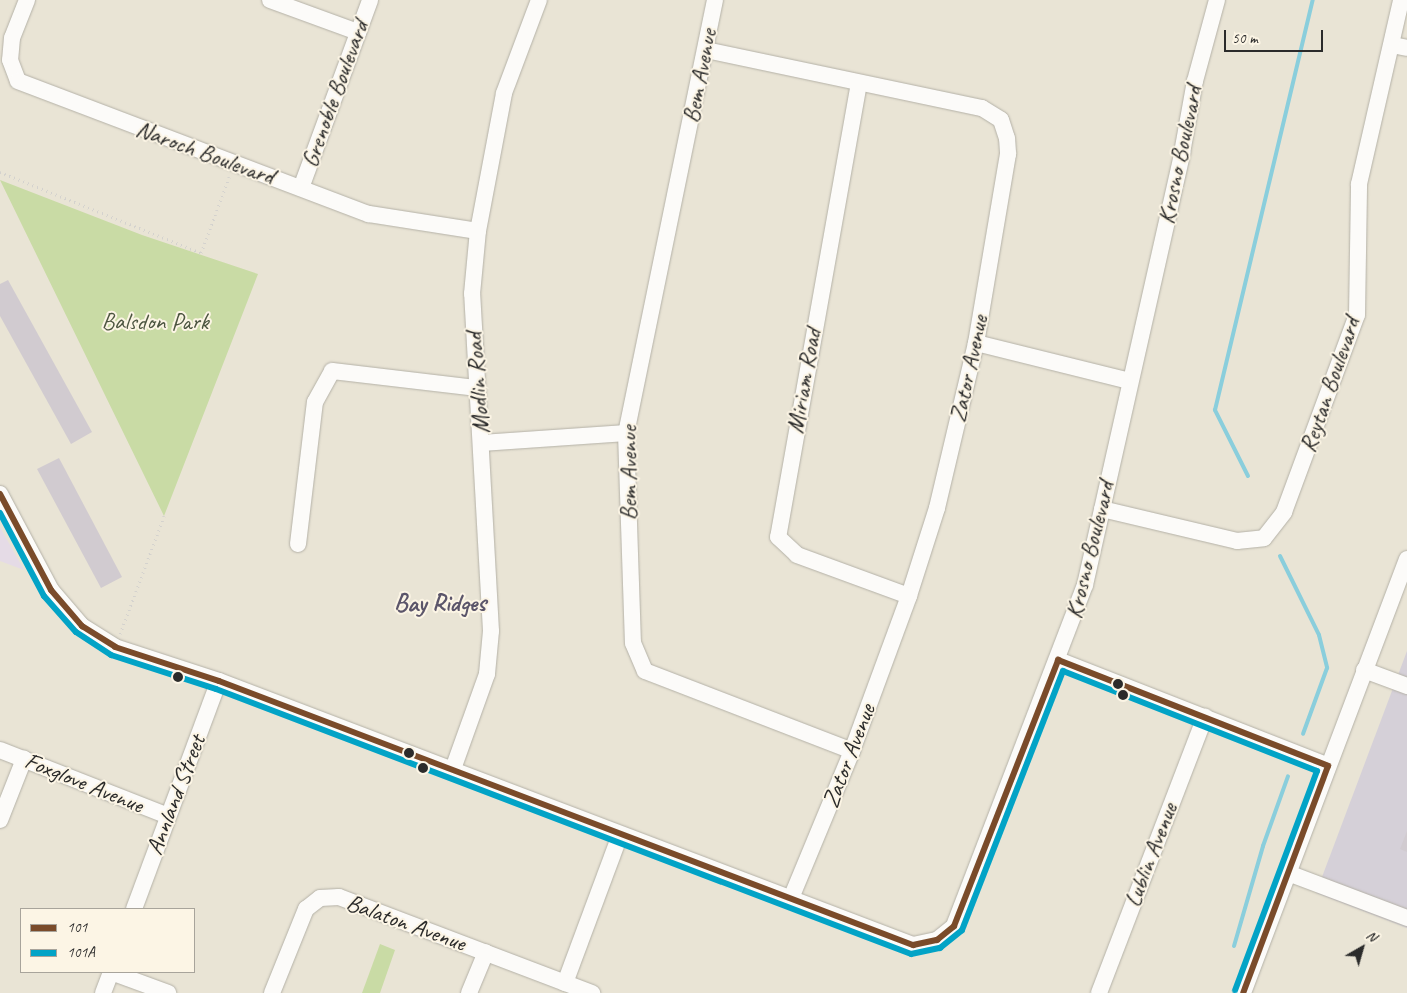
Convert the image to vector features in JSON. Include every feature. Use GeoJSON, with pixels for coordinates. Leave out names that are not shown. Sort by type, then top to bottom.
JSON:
{"type":"FeatureCollection","features":[{"type":"Feature","properties":{"kind":"street","name":"Naroch Boulevard"},"geometry":{"type":"LineString","coordinates":[[26,0],[12,38],[10,60],[18,81],[131,127],[234,162],[369,214],[478,232]]}},
{"type":"Feature","properties":{"kind":"street"},"geometry":{"type":"LineString","coordinates":[[270,0],[358,32]]}},
{"type":"Feature","properties":{"kind":"street","name":"Grenoble Boulevard"},"geometry":{"type":"LineString","coordinates":[[301,188],[370,0]]}},
{"type":"Feature","properties":{"kind":"street","name":"Modlin Road"},"geometry":{"type":"LineString","coordinates":[[453,769],[487,674],[490,640],[481,482],[482,444],[476,388],[472,294],[478,232],[504,93],[539,0]]}},
{"type":"Feature","properties":{"kind":"street","name":"Bem Avenue"},"geometry":{"type":"LineString","coordinates":[[715,0],[626,433],[633,643],[645,670],[852,751]]}},
{"type":"Feature","properties":{"kind":"street","name":"Krosno Boulevard"},"geometry":{"type":"LineString","coordinates":[[0,494],[51,590],[82,626],[115,647],[219,681],[913,945],[937,940],[954,926],[1058,660],[1085,585],[1129,381],[1182,153],[1195,80],[1217,0]]}},
{"type":"Feature","properties":{"kind":"street","name":"Reytan Boulevard"},"geometry":{"type":"LineString","coordinates":[[1102,509],[1237,541],[1264,538],[1276,526],[1284,512],[1357,315],[1359,184],[1399,46],[1401,0]]}},
{"type":"Feature","properties":{"kind":"street","name":"Zator Avenue"},"geometry":{"type":"LineString","coordinates":[[706,50],[982,108],[1001,120],[1008,154],[976,343],[937,508],[909,596],[852,751],[791,898]]}},
{"type":"Feature","properties":{"kind":"street","name":"Miriam Road"},"geometry":{"type":"LineString","coordinates":[[859,83],[778,537],[797,555],[909,596]]}},
{"type":"Feature","properties":{"kind":"street"},"geometry":{"type":"LineString","coordinates":[[976,343],[1129,381]]}},
{"type":"Feature","properties":{"kind":"street"},"geometry":{"type":"LineString","coordinates":[[298,544],[315,402],[332,371],[476,388]]}},
{"type":"Feature","properties":{"kind":"street"},"geometry":{"type":"LineString","coordinates":[[482,444],[626,433]]}},
{"type":"Feature","properties":{"kind":"street"},"geometry":{"type":"LineString","coordinates":[[1243,993],[1407,558]]}},
{"type":"Feature","properties":{"kind":"street"},"geometry":{"type":"LineString","coordinates":[[1058,660],[1328,766]]}},
{"type":"Feature","properties":{"kind":"street"},"geometry":{"type":"LineString","coordinates":[[1364,670],[1407,686]]}},
{"type":"Feature","properties":{"kind":"street","name":"Annland Street"},"geometry":{"type":"LineString","coordinates":[[134,908],[219,681]]}},
{"type":"Feature","properties":{"kind":"street","name":"Lublin Avenue"},"geometry":{"type":"LineString","coordinates":[[1099,993],[1205,717]]}},
{"type":"Feature","properties":{"kind":"street","name":"Foxglove Avenue"},"geometry":{"type":"LineString","coordinates":[[0,750],[168,816]]}},
{"type":"Feature","properties":{"kind":"street"},"geometry":{"type":"LineString","coordinates":[[0,820],[24,759]]}},
{"type":"Feature","properties":{"kind":"street"},"geometry":{"type":"LineString","coordinates":[[565,982],[620,835]]}},
{"type":"Feature","properties":{"kind":"street"},"geometry":{"type":"LineString","coordinates":[[1288,873],[1407,918]]}},
{"type":"Feature","properties":{"kind":"street","name":"Balaton Avenue"},"geometry":{"type":"LineString","coordinates":[[272,993],[306,909],[320,898],[339,896],[592,993]]}},
{"type":"Feature","properties":{"kind":"street"},"geometry":{"type":"LineString","coordinates":[[469,993],[486,952]]}},
{"type":"Feature","properties":{"kind":"street"},"geometry":{"type":"LineString","coordinates":[[102,993],[111,973]]}},
{"type":"Feature","properties":{"kind":"street"},"geometry":{"type":"LineString","coordinates":[[114,973],[168,993]]}},
{"type":"Feature","properties":{"kind":"path"},"geometry":{"type":"LineString","coordinates":[[0,172],[201,254],[234,162]]}},
{"type":"Feature","properties":{"kind":"path"},"geometry":{"type":"LineString","coordinates":[[115,647],[164,516]]}},
{"type":"Feature","properties":{"kind":"shaded area"},"geometry":{"type":"Polygon","coordinates":[[[0,527],[24,570],[0,561],[0,527]]]}},
{"type":"Feature","properties":{"kind":"shaded area"},"geometry":{"type":"Polygon","coordinates":[[[1407,651],[1407,928],[1316,893],[1407,651]]]}},
{"type":"Feature","properties":{"kind":"green space","name":"Balsdon Park"},"geometry":{"type":"Polygon","coordinates":[[[0,180],[142,235],[258,274],[164,516],[0,180]]]}},
{"type":"Feature","properties":{"kind":"green space"},"geometry":{"type":"Polygon","coordinates":[[[380,944],[395,950],[380,993],[362,993],[380,944]]]}},
{"type":"Feature","properties":{"kind":"building"},"geometry":{"type":"Polygon","coordinates":[[[8,280],[92,432],[71,444],[0,316],[0,284],[8,280]]]}},
{"type":"Feature","properties":{"kind":"building"},"geometry":{"type":"Polygon","coordinates":[[[59,458],[122,577],[101,588],[37,469],[59,458]]]}},
{"type":"Feature","properties":{"kind":"building"},"geometry":{"type":"Polygon","coordinates":[[[1407,831],[1407,852],[1400,849],[1407,831]]]}},
{"type":"Feature","properties":{"kind":"waterway"},"geometry":{"type":"LineString","coordinates":[[1248,476],[1215,410],[1313,0]]}},
{"type":"Feature","properties":{"kind":"waterway"},"geometry":{"type":"LineString","coordinates":[[1280,556],[1319,635],[1327,668],[1303,734]]}},
{"type":"Feature","properties":{"kind":"waterway"},"geometry":{"type":"LineString","coordinates":[[1234,946],[1263,846],[1288,776]]}},
{"type":"Feature","properties":{"kind":"transit line","name":"101"},"geometry":{"type":"LineString","coordinates":[[0,494],[51,590],[82,626],[115,647],[219,681],[913,945],[937,940],[954,926],[1058,660],[1328,766],[1243,993]]}},
{"type":"Feature","properties":{"kind":"transit line","name":"101A"},"geometry":{"type":"LineString","coordinates":[[0,513],[44,596],[76,632],[111,655],[216,689],[911,954],[940,948],[962,930],[1063,671],[1317,771],[1235,990]]}},
{"type":"Feature","properties":{"kind":"district","name":"Bay Ridges"},"geometry":{"type":"Point","coordinates":[440,603]}}]}
